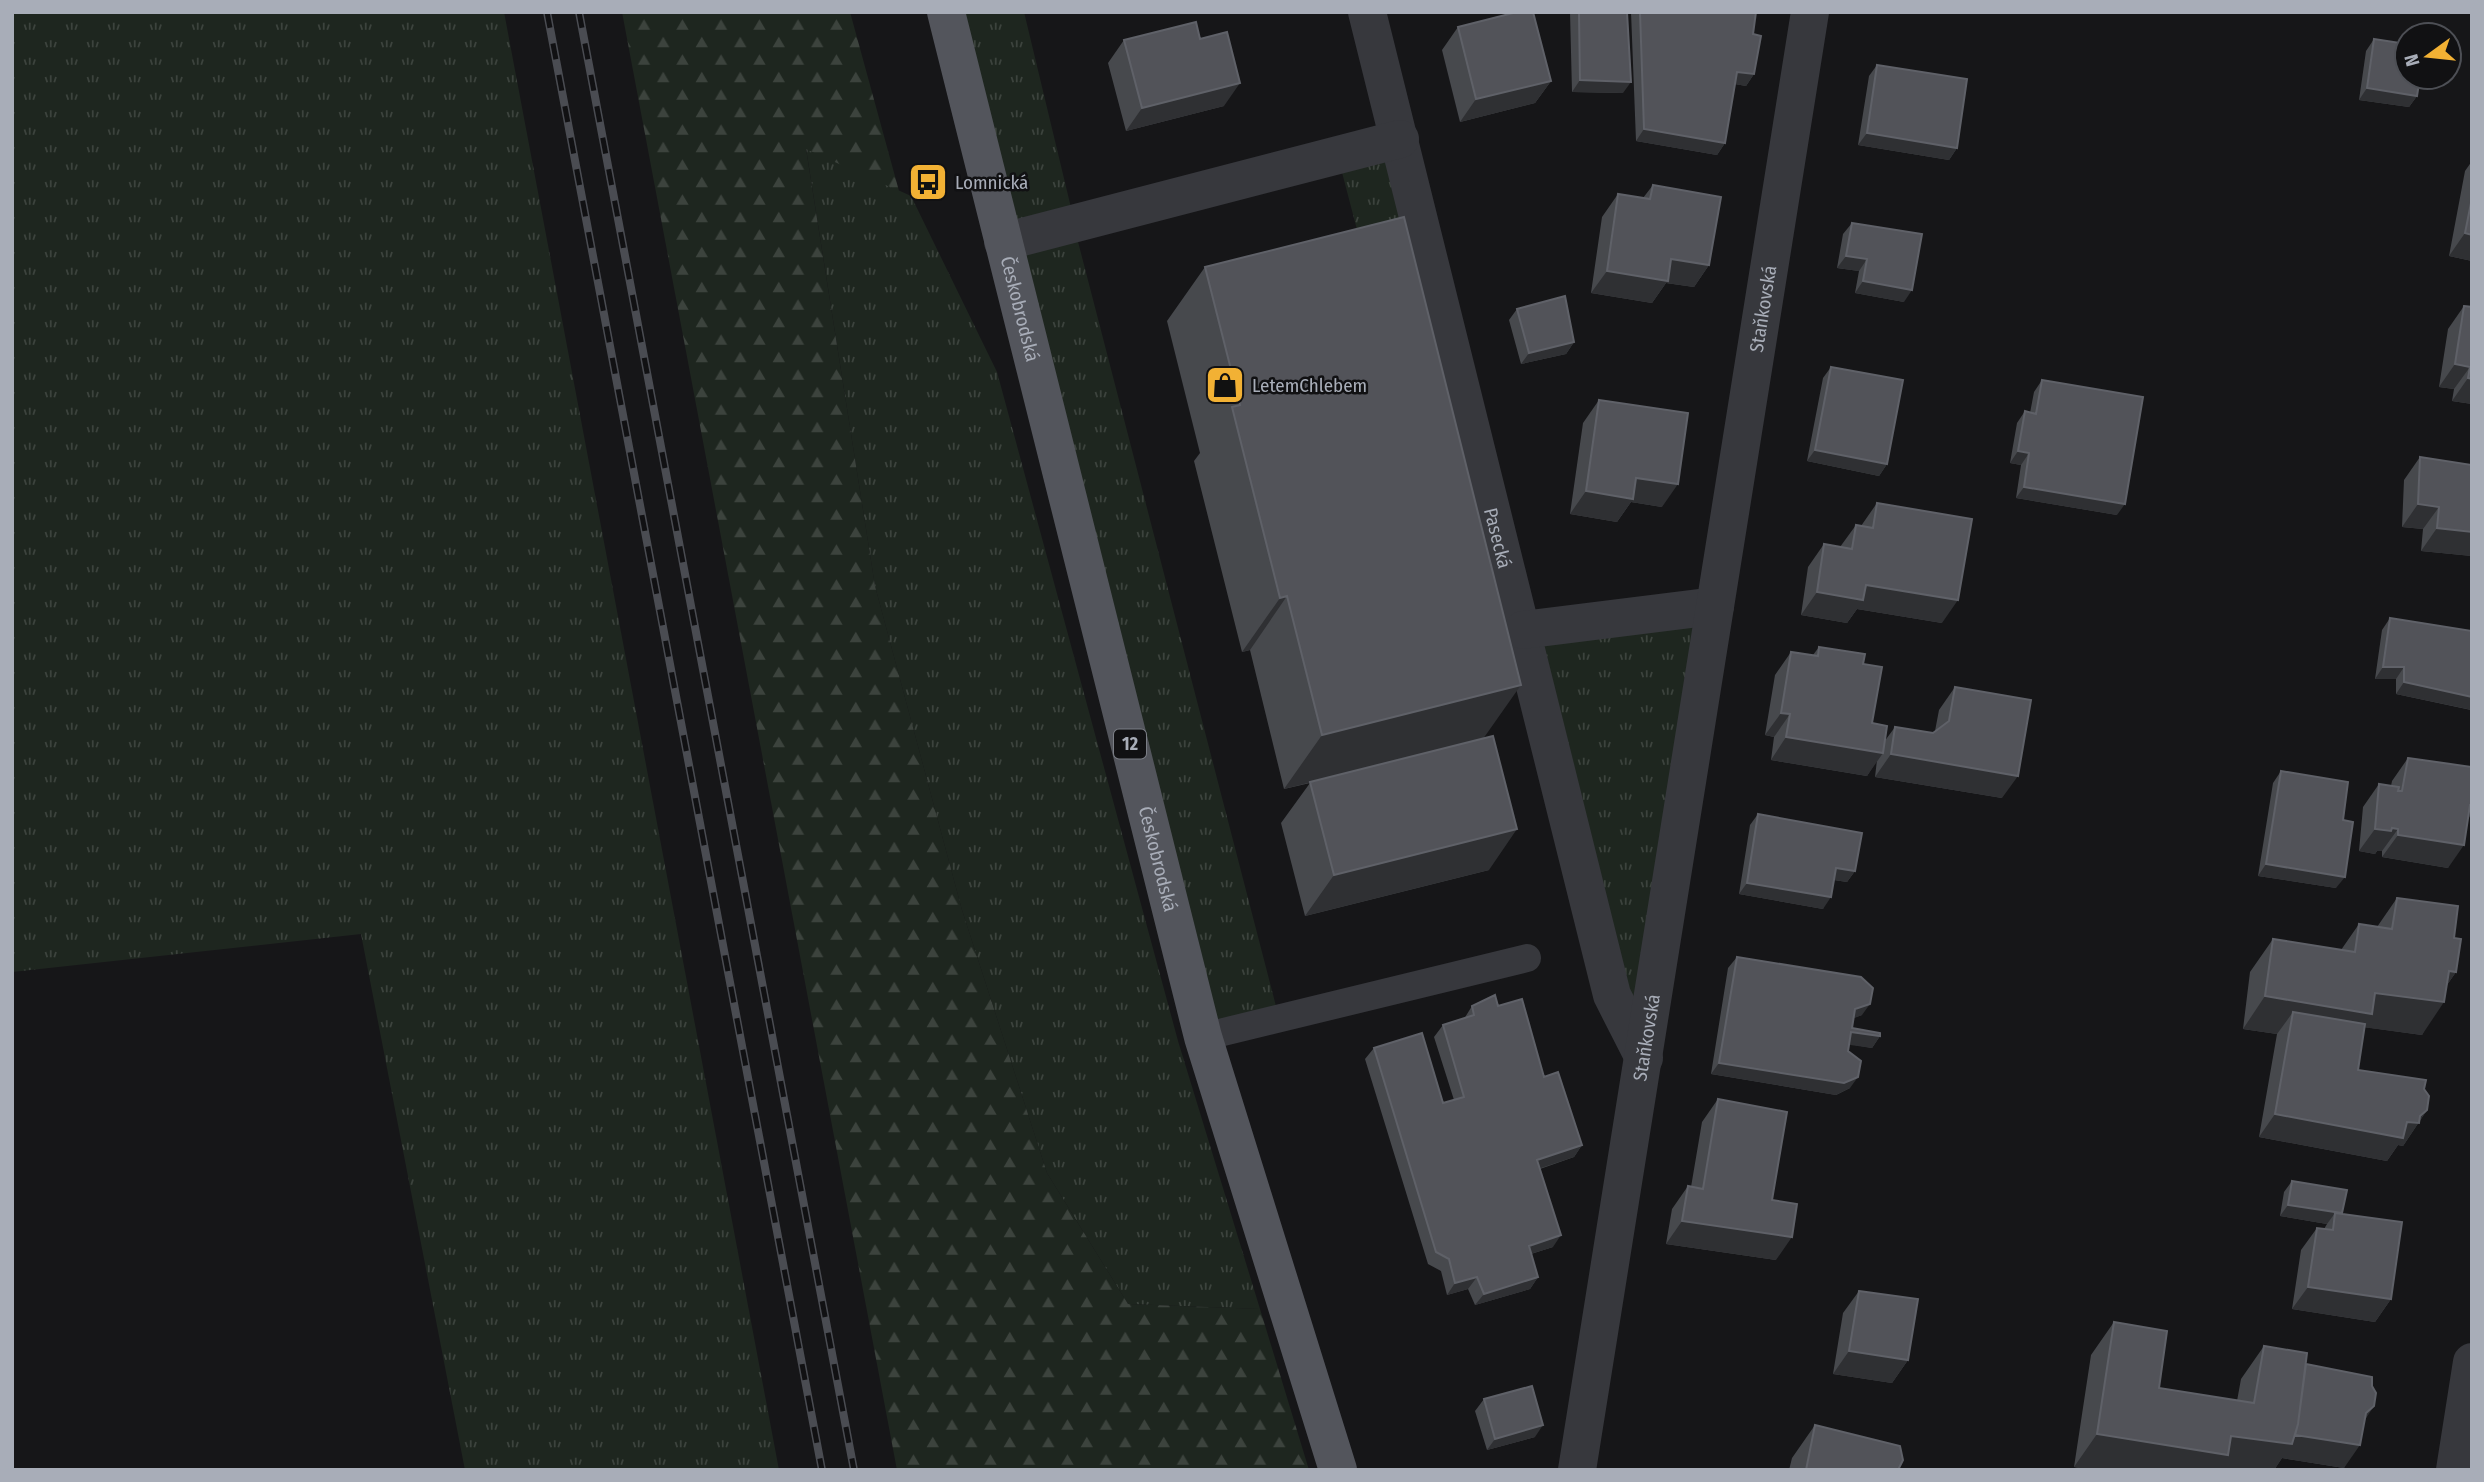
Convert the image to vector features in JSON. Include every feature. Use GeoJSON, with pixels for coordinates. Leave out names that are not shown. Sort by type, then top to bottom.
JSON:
{"type":"FeatureCollection","features":[{"type":"Feature","properties":{"kind":"main road","name":"Českobrodská"},"geometry":{"type":"LineString","coordinates":[[946,12],[1203,1037],[1338,1470]]}},
{"type":"Feature","properties":{"kind":"street","name":"Pasecká"},"geometry":{"type":"LineString","coordinates":[[1367,12],[1612,995],[1644,1058]]}},
{"type":"Feature","properties":{"kind":"street","name":"Staňkovská"},"geometry":{"type":"LineString","coordinates":[[1577,1470],[1810,12]]}},
{"type":"Feature","properties":{"kind":"street","name":"Českobrodská"},"geometry":{"type":"LineString","coordinates":[[1003,242],[1399,139]]}},
{"type":"Feature","properties":{"kind":"street"},"geometry":{"type":"LineString","coordinates":[[1385,240],[1422,231]]}},
{"type":"Feature","properties":{"kind":"street"},"geometry":{"type":"LineString","coordinates":[[1523,630],[1715,607]]}},
{"type":"Feature","properties":{"kind":"street"},"geometry":{"type":"LineString","coordinates":[[2455,1470],[2472,1362]]}},
{"type":"Feature","properties":{"kind":"lane"},"geometry":{"type":"LineString","coordinates":[[1203,1037],[1527,958]]}},
{"type":"Feature","properties":{"kind":"green space"},"geometry":{"type":"Polygon","coordinates":[[[12,12],[504,12],[779,1470],[465,1470],[361,934],[12,972],[12,12]]]}},
{"type":"Feature","properties":{"kind":"green space"},"geometry":{"type":"Polygon","coordinates":[[[622,12],[850,12],[899,191],[806,149],[875,586],[962,910],[1047,1173],[1128,1304],[1260,1309],[1309,1470],[897,1470],[622,12]]]}},
{"type":"Feature","properties":{"kind":"green space"},"geometry":{"type":"Polygon","coordinates":[[[952,12],[1024,12],[1073,216],[1011,240],[952,12]]]}},
{"type":"Feature","properties":{"kind":"green space"},"geometry":{"type":"Polygon","coordinates":[[[1398,142],[1420,230],[1361,245],[1338,157],[1398,142]]]}},
{"type":"Feature","properties":{"kind":"green space"},"geometry":{"type":"Polygon","coordinates":[[[806,148],[911,196],[997,372],[1178,1041],[1260,1309],[1128,1304],[1047,1173],[962,910],[875,586],[806,148]]]}},
{"type":"Feature","properties":{"kind":"green space"},"geometry":{"type":"Polygon","coordinates":[[[1076,234],[1278,1014],[1209,1030],[1014,249],[1076,234]]]}},
{"type":"Feature","properties":{"kind":"green space"},"geometry":{"type":"Polygon","coordinates":[[[1708,614],[1638,1033],[1531,636],[1708,614]]]}},
{"type":"Feature","properties":{"kind":"building"},"geometry":{"type":"Polygon","coordinates":[[[1517,12],[1533,12],[1551,81],[1476,99],[1458,27],[1517,12]]]}},
{"type":"Feature","properties":{"kind":"building"},"geometry":{"type":"Polygon","coordinates":[[[1579,12],[1627,12],[1631,82],[1580,80],[1579,12]]]}},
{"type":"Feature","properties":{"kind":"building"},"geometry":{"type":"Polygon","coordinates":[[[1640,12],[1756,12],[1753,34],[1761,36],[1754,74],[1737,72],[1725,143],[1644,129],[1640,12]]]}},
{"type":"Feature","properties":{"kind":"building"},"geometry":{"type":"Polygon","coordinates":[[[1196,22],[1200,39],[1227,32],[1240,83],[1142,108],[1124,40],[1196,22]]]}},
{"type":"Feature","properties":{"kind":"building"},"geometry":{"type":"Polygon","coordinates":[[[2374,39],[2393,42],[2393,91],[2418,91],[2417,96],[2367,88],[2374,39]]]}},
{"type":"Feature","properties":{"kind":"building"},"geometry":{"type":"Polygon","coordinates":[[[1877,65],[1967,79],[1957,148],[1867,133],[1877,65]]]}},
{"type":"Feature","properties":{"kind":"building"},"geometry":{"type":"Polygon","coordinates":[[[1653,185],[1721,197],[1709,265],[1671,259],[1668,281],[1607,271],[1618,194],[1650,199],[1653,185]]]}},
{"type":"Feature","properties":{"kind":"building"},"geometry":{"type":"Polygon","coordinates":[[[2472,198],[2472,235],[2465,233],[2472,198]]]}},
{"type":"Feature","properties":{"kind":"building"},"geometry":{"type":"Polygon","coordinates":[[[1404,217],[1521,685],[1322,735],[1287,596],[1280,598],[1232,407],[1240,405],[1205,267],[1404,217]]]}},
{"type":"Feature","properties":{"kind":"building"},"geometry":{"type":"Polygon","coordinates":[[[1852,223],[1922,234],[1912,290],[1863,281],[1867,259],[1846,256],[1852,223]]]}},
{"type":"Feature","properties":{"kind":"building"},"geometry":{"type":"Polygon","coordinates":[[[1565,296],[1574,342],[1529,353],[1517,309],[1565,296]]]}},
{"type":"Feature","properties":{"kind":"building"},"geometry":{"type":"Polygon","coordinates":[[[2464,306],[2472,307],[2472,379],[2468,378],[2470,367],[2455,364],[2464,306]]]}},
{"type":"Feature","properties":{"kind":"building"},"geometry":{"type":"Polygon","coordinates":[[[1831,367],[1903,380],[1887,464],[1815,450],[1831,367]]]}},
{"type":"Feature","properties":{"kind":"building"},"geometry":{"type":"Polygon","coordinates":[[[2042,380],[2143,397],[2125,504],[2024,487],[2029,453],[2018,451],[2025,411],[2036,414],[2042,380]]]}},
{"type":"Feature","properties":{"kind":"building"},"geometry":{"type":"Polygon","coordinates":[[[1599,400],[1688,413],[1678,484],[1636,478],[1633,499],[1586,491],[1599,400]]]}},
{"type":"Feature","properties":{"kind":"building"},"geometry":{"type":"Polygon","coordinates":[[[2420,457],[2472,465],[2472,532],[2437,528],[2439,507],[2418,504],[2420,457]]]}},
{"type":"Feature","properties":{"kind":"building"},"geometry":{"type":"Polygon","coordinates":[[[1877,503],[1972,519],[1958,600],[1866,585],[1863,600],[1817,592],[1824,544],[1852,549],[1856,525],[1873,528],[1877,503]]]}},
{"type":"Feature","properties":{"kind":"building"},"geometry":{"type":"Polygon","coordinates":[[[2390,618],[2472,631],[2472,697],[2404,682],[2404,667],[2383,667],[2390,618]]]}},
{"type":"Feature","properties":{"kind":"building"},"geometry":{"type":"Polygon","coordinates":[[[1819,647],[1865,654],[1863,664],[1882,667],[1872,723],[1887,726],[1883,753],[1786,737],[1790,714],[1781,713],[1791,652],[1818,656],[1819,647]]]}},
{"type":"Feature","properties":{"kind":"building"},"geometry":{"type":"Polygon","coordinates":[[[1955,687],[2031,700],[2018,776],[1891,754],[1895,727],[1933,733],[1949,721],[1955,687]]]}},
{"type":"Feature","properties":{"kind":"building"},"geometry":{"type":"Polygon","coordinates":[[[1493,736],[1517,829],[1334,875],[1310,782],[1493,736]]]}},
{"type":"Feature","properties":{"kind":"building"},"geometry":{"type":"Polygon","coordinates":[[[2408,758],[2472,767],[2472,805],[2464,845],[2398,835],[2398,829],[2375,829],[2379,784],[2399,787],[2398,791],[2402,791],[2408,758]]]}},
{"type":"Feature","properties":{"kind":"building"},"geometry":{"type":"Polygon","coordinates":[[[2281,771],[2348,782],[2343,820],[2353,822],[2345,877],[2266,864],[2281,771]]]}},
{"type":"Feature","properties":{"kind":"building"},"geometry":{"type":"Polygon","coordinates":[[[1758,814],[1862,833],[1855,871],[1836,868],[1831,897],[1747,883],[1758,814]]]}},
{"type":"Feature","properties":{"kind":"building"},"geometry":{"type":"Polygon","coordinates":[[[2397,898],[2458,906],[2454,938],[2461,939],[2456,972],[2449,971],[2444,1002],[2375,993],[2372,1014],[2265,996],[2273,939],[2355,952],[2359,924],[2392,929],[2397,898]]]}},
{"type":"Feature","properties":{"kind":"building"},"geometry":{"type":"Polygon","coordinates":[[[1737,957],[1861,977],[1873,988],[1870,1004],[1855,1009],[1852,1028],[1880,1033],[1880,1036],[1851,1032],[1848,1051],[1861,1061],[1858,1077],[1844,1083],[1719,1063],[1737,957]]]}},
{"type":"Feature","properties":{"kind":"building"},"geometry":{"type":"Polygon","coordinates":[[[1495,995],[1498,1006],[1522,999],[1544,1077],[1558,1072],[1582,1145],[1537,1160],[1561,1235],[1529,1246],[1538,1277],[1484,1294],[1477,1277],[1455,1283],[1449,1259],[1436,1252],[1374,1048],[1422,1033],[1443,1103],[1464,1097],[1443,1025],[1474,1015],[1472,1006],[1495,995]]]}},
{"type":"Feature","properties":{"kind":"building"},"geometry":{"type":"Polygon","coordinates":[[[2293,1012],[2365,1024],[2358,1070],[2426,1080],[2424,1089],[2429,1096],[2427,1110],[2420,1116],[2419,1123],[2407,1122],[2403,1138],[2275,1114],[2293,1012]]]}},
{"type":"Feature","properties":{"kind":"building"},"geometry":{"type":"Polygon","coordinates":[[[1718,1099],[1787,1112],[1772,1200],[1797,1204],[1792,1237],[1682,1221],[1688,1186],[1703,1189],[1718,1099]]]}},
{"type":"Feature","properties":{"kind":"building"},"geometry":{"type":"Polygon","coordinates":[[[2292,1181],[2347,1190],[2342,1213],[2288,1205],[2292,1181]]]}},
{"type":"Feature","properties":{"kind":"building"},"geometry":{"type":"Polygon","coordinates":[[[2335,1213],[2402,1222],[2391,1299],[2308,1287],[2317,1228],[2333,1230],[2335,1213]]]}},
{"type":"Feature","properties":{"kind":"building"},"geometry":{"type":"Polygon","coordinates":[[[1859,1291],[1918,1299],[1908,1360],[1849,1351],[1859,1291]]]}},
{"type":"Feature","properties":{"kind":"building"},"geometry":{"type":"Polygon","coordinates":[[[2114,1322],[2167,1331],[2159,1388],[2254,1403],[2264,1346],[2307,1353],[2298,1424],[2292,1444],[2231,1436],[2228,1455],[2097,1434],[2114,1322]]]}},
{"type":"Feature","properties":{"kind":"building"},"geometry":{"type":"Polygon","coordinates":[[[2306,1364],[2372,1377],[2372,1386],[2376,1393],[2374,1406],[2366,1413],[2360,1445],[2295,1435],[2306,1364]]]}},
{"type":"Feature","properties":{"kind":"building"},"geometry":{"type":"Polygon","coordinates":[[[1532,1386],[1543,1425],[1495,1439],[1484,1399],[1532,1386]]]}},
{"type":"Feature","properties":{"kind":"building"},"geometry":{"type":"Polygon","coordinates":[[[1815,1425],[1900,1446],[1903,1460],[1898,1470],[1806,1470],[1815,1425]]]}},
{"type":"Feature","properties":{"kind":"railway"},"geometry":{"type":"LineString","coordinates":[[547,12],[822,1470]]}},
{"type":"Feature","properties":{"kind":"railway"},"geometry":{"type":"LineString","coordinates":[[579,12],[854,1470]]}},
{"type":"Feature","properties":{"kind":"place","name":"Lomnická"},"geometry":{"type":"Point","coordinates":[928,182]}},
{"type":"Feature","properties":{"kind":"place","name":"LetemChlebem"},"geometry":{"type":"Point","coordinates":[1225,385]}}]}
